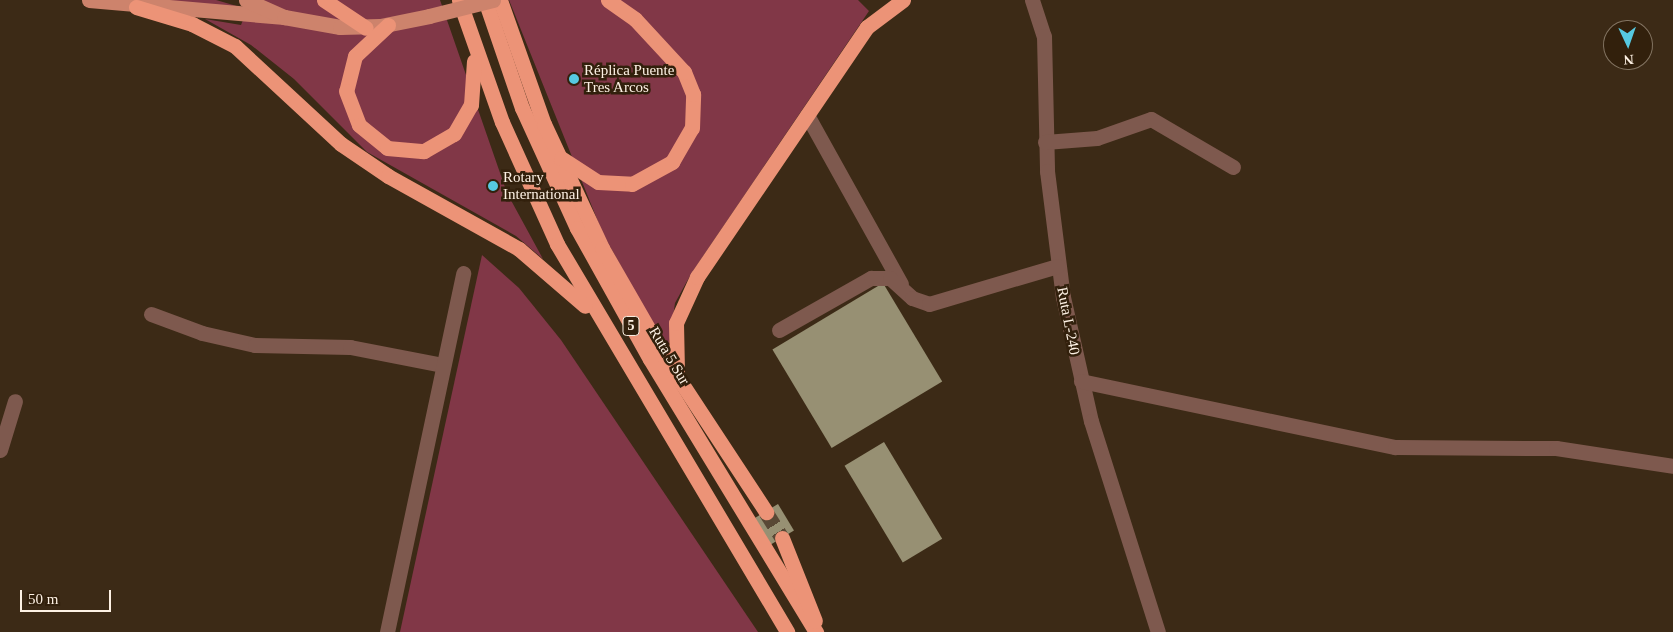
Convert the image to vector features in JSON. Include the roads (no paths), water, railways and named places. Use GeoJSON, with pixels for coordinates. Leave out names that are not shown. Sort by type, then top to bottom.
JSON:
{"type":"FeatureCollection","features":[{"type":"Feature","properties":{"kind":"highway"},"geometry":{"type":"LineString","coordinates":[[324,0],[366,28]]}},
{"type":"Feature","properties":{"kind":"highway","name":"5"},"geometry":{"type":"LineString","coordinates":[[459,0],[473,45],[531,191],[602,326],[787,632]]}},
{"type":"Feature","properties":{"kind":"highway","name":"Ruta 5 Sur"},"geometry":{"type":"LineString","coordinates":[[485,0],[522,108],[577,228],[650,360],[817,632]]}},
{"type":"Feature","properties":{"kind":"highway"},"geometry":{"type":"LineString","coordinates":[[500,0],[557,153],[602,248],[679,379],[766,512]]}},
{"type":"Feature","properties":{"kind":"highway"},"geometry":{"type":"LineString","coordinates":[[557,153],[592,179],[632,184],[672,162],[692,128],[693,94],[684,72],[635,19],[608,0]]}},
{"type":"Feature","properties":{"kind":"highway"},"geometry":{"type":"LineString","coordinates":[[679,379],[673,343],[682,303],[867,27],[903,0]]}},
{"type":"Feature","properties":{"kind":"highway"},"geometry":{"type":"LineString","coordinates":[[136,7],[192,24],[235,46],[341,144],[388,176],[519,249],[564,285],[602,326]]}},
{"type":"Feature","properties":{"kind":"highway"},"geometry":{"type":"LineString","coordinates":[[388,25],[355,56],[346,91],[359,126],[375,141],[395,150],[431,149],[463,124],[474,88],[473,45]]}},
{"type":"Feature","properties":{"kind":"highway"},"geometry":{"type":"LineString","coordinates":[[782,538],[804,586],[817,632]]}},
{"type":"Feature","properties":{"kind":"main road"},"geometry":{"type":"LineString","coordinates":[[90,0],[136,7],[284,17],[366,28],[429,16],[493,0]]}},
{"type":"Feature","properties":{"kind":"main road"},"geometry":{"type":"LineString","coordinates":[[246,0],[284,17]]}},
{"type":"Feature","properties":{"kind":"street","name":"Ruta L-240"},"geometry":{"type":"LineString","coordinates":[[1032,0],[1044,36],[1045,142],[1057,266],[1081,381],[1158,632]]}},
{"type":"Feature","properties":{"kind":"street"},"geometry":{"type":"LineString","coordinates":[[807,116],[901,284],[912,298],[929,304],[1057,266]]}},
{"type":"Feature","properties":{"kind":"street"},"geometry":{"type":"LineString","coordinates":[[1045,142],[1097,138],[1152,119],[1232,167]]}},
{"type":"Feature","properties":{"kind":"street"},"geometry":{"type":"LineString","coordinates":[[387,632],[464,273]]}},
{"type":"Feature","properties":{"kind":"street"},"geometry":{"type":"LineString","coordinates":[[780,330],[871,278],[890,278],[901,284]]}},
{"type":"Feature","properties":{"kind":"street"},"geometry":{"type":"LineString","coordinates":[[150,314],[246,343],[302,348],[350,347],[443,366]]}},
{"type":"Feature","properties":{"kind":"street"},"geometry":{"type":"LineString","coordinates":[[1081,381],[1395,447],[1556,448],[1673,466]]}},
{"type":"Feature","properties":{"kind":"street"},"geometry":{"type":"LineString","coordinates":[[0,450],[15,400]]}},
{"type":"Feature","properties":{"kind":"tunnel"},"geometry":{"type":"LineString","coordinates":[[766,512],[782,538]]}},
{"type":"Feature","properties":{"kind":"place","name":"Réplica Puente Tres Arcos"},"geometry":{"type":"Point","coordinates":[574,79]}},
{"type":"Feature","properties":{"kind":"place","name":"Rotary International"},"geometry":{"type":"Point","coordinates":[493,186]}}]}
